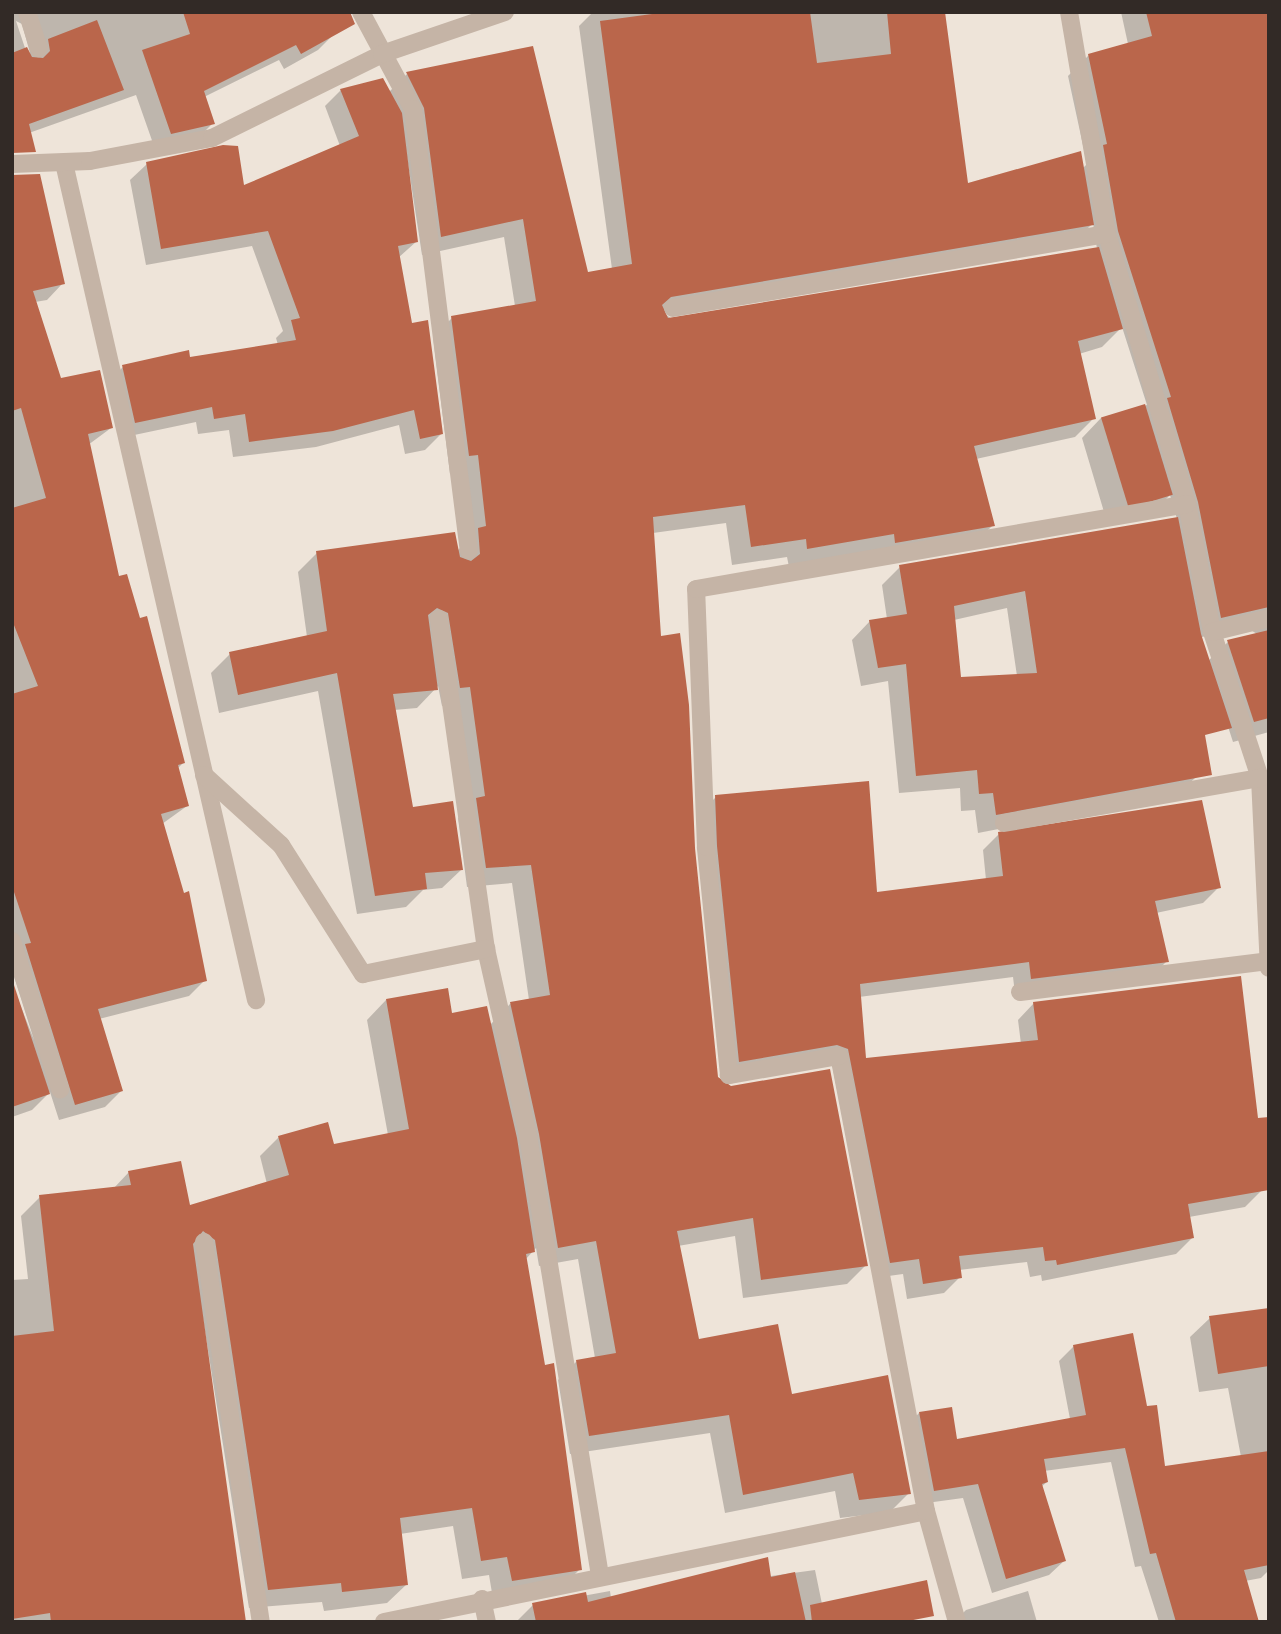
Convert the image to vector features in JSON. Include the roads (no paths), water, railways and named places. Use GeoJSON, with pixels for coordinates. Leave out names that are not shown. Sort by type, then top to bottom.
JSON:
{"type":"FeatureCollection","features":[{"type":"Feature","properties":{"kind":"street"},"geometry":{"type":"LineString","coordinates":[[27,12],[39,48]]}},
{"type":"Feature","properties":{"kind":"street"},"geometry":{"type":"LineString","coordinates":[[361,12],[413,109],[469,550]]}},
{"type":"Feature","properties":{"kind":"street"},"geometry":{"type":"LineString","coordinates":[[12,164],[64,163],[212,138],[383,54],[505,12]]}},
{"type":"Feature","properties":{"kind":"street"},"geometry":{"type":"LineString","coordinates":[[1069,12],[1107,234],[1187,504],[1212,632],[1260,778],[1269,968]]}},
{"type":"Feature","properties":{"kind":"street"},"geometry":{"type":"LineString","coordinates":[[64,163],[256,1000]]}},
{"type":"Feature","properties":{"kind":"street"},"geometry":{"type":"LineString","coordinates":[[673,308],[1107,234]]}},
{"type":"Feature","properties":{"kind":"street"},"geometry":{"type":"LineString","coordinates":[[957,1622],[926,1511],[839,1056],[729,1075],[706,847],[696,589],[1187,504]]}},
{"type":"Feature","properties":{"kind":"street"},"geometry":{"type":"LineString","coordinates":[[1212,632],[1269,618]]}},
{"type":"Feature","properties":{"kind":"street"},"geometry":{"type":"LineString","coordinates":[[439,619],[486,949],[528,1136],[575,1443],[600,1575]]}},
{"type":"Feature","properties":{"kind":"street"},"geometry":{"type":"LineString","coordinates":[[204,775],[281,845],[363,974],[486,949]]}},
{"type":"Feature","properties":{"kind":"street"},"geometry":{"type":"LineString","coordinates":[[1004,823],[1260,778]]}},
{"type":"Feature","properties":{"kind":"street"},"geometry":{"type":"LineString","coordinates":[[12,940],[60,1089]]}},
{"type":"Feature","properties":{"kind":"street"},"geometry":{"type":"LineString","coordinates":[[1020,992],[1268,961]]}},
{"type":"Feature","properties":{"kind":"street"},"geometry":{"type":"LineString","coordinates":[[204,1242],[261,1622]]}},
{"type":"Feature","properties":{"kind":"street"},"geometry":{"type":"LineString","coordinates":[[384,1622],[600,1575],[926,1511]]}},
{"type":"Feature","properties":{"kind":"street"},"geometry":{"type":"LineString","coordinates":[[482,1600],[487,1622]]}}]}
